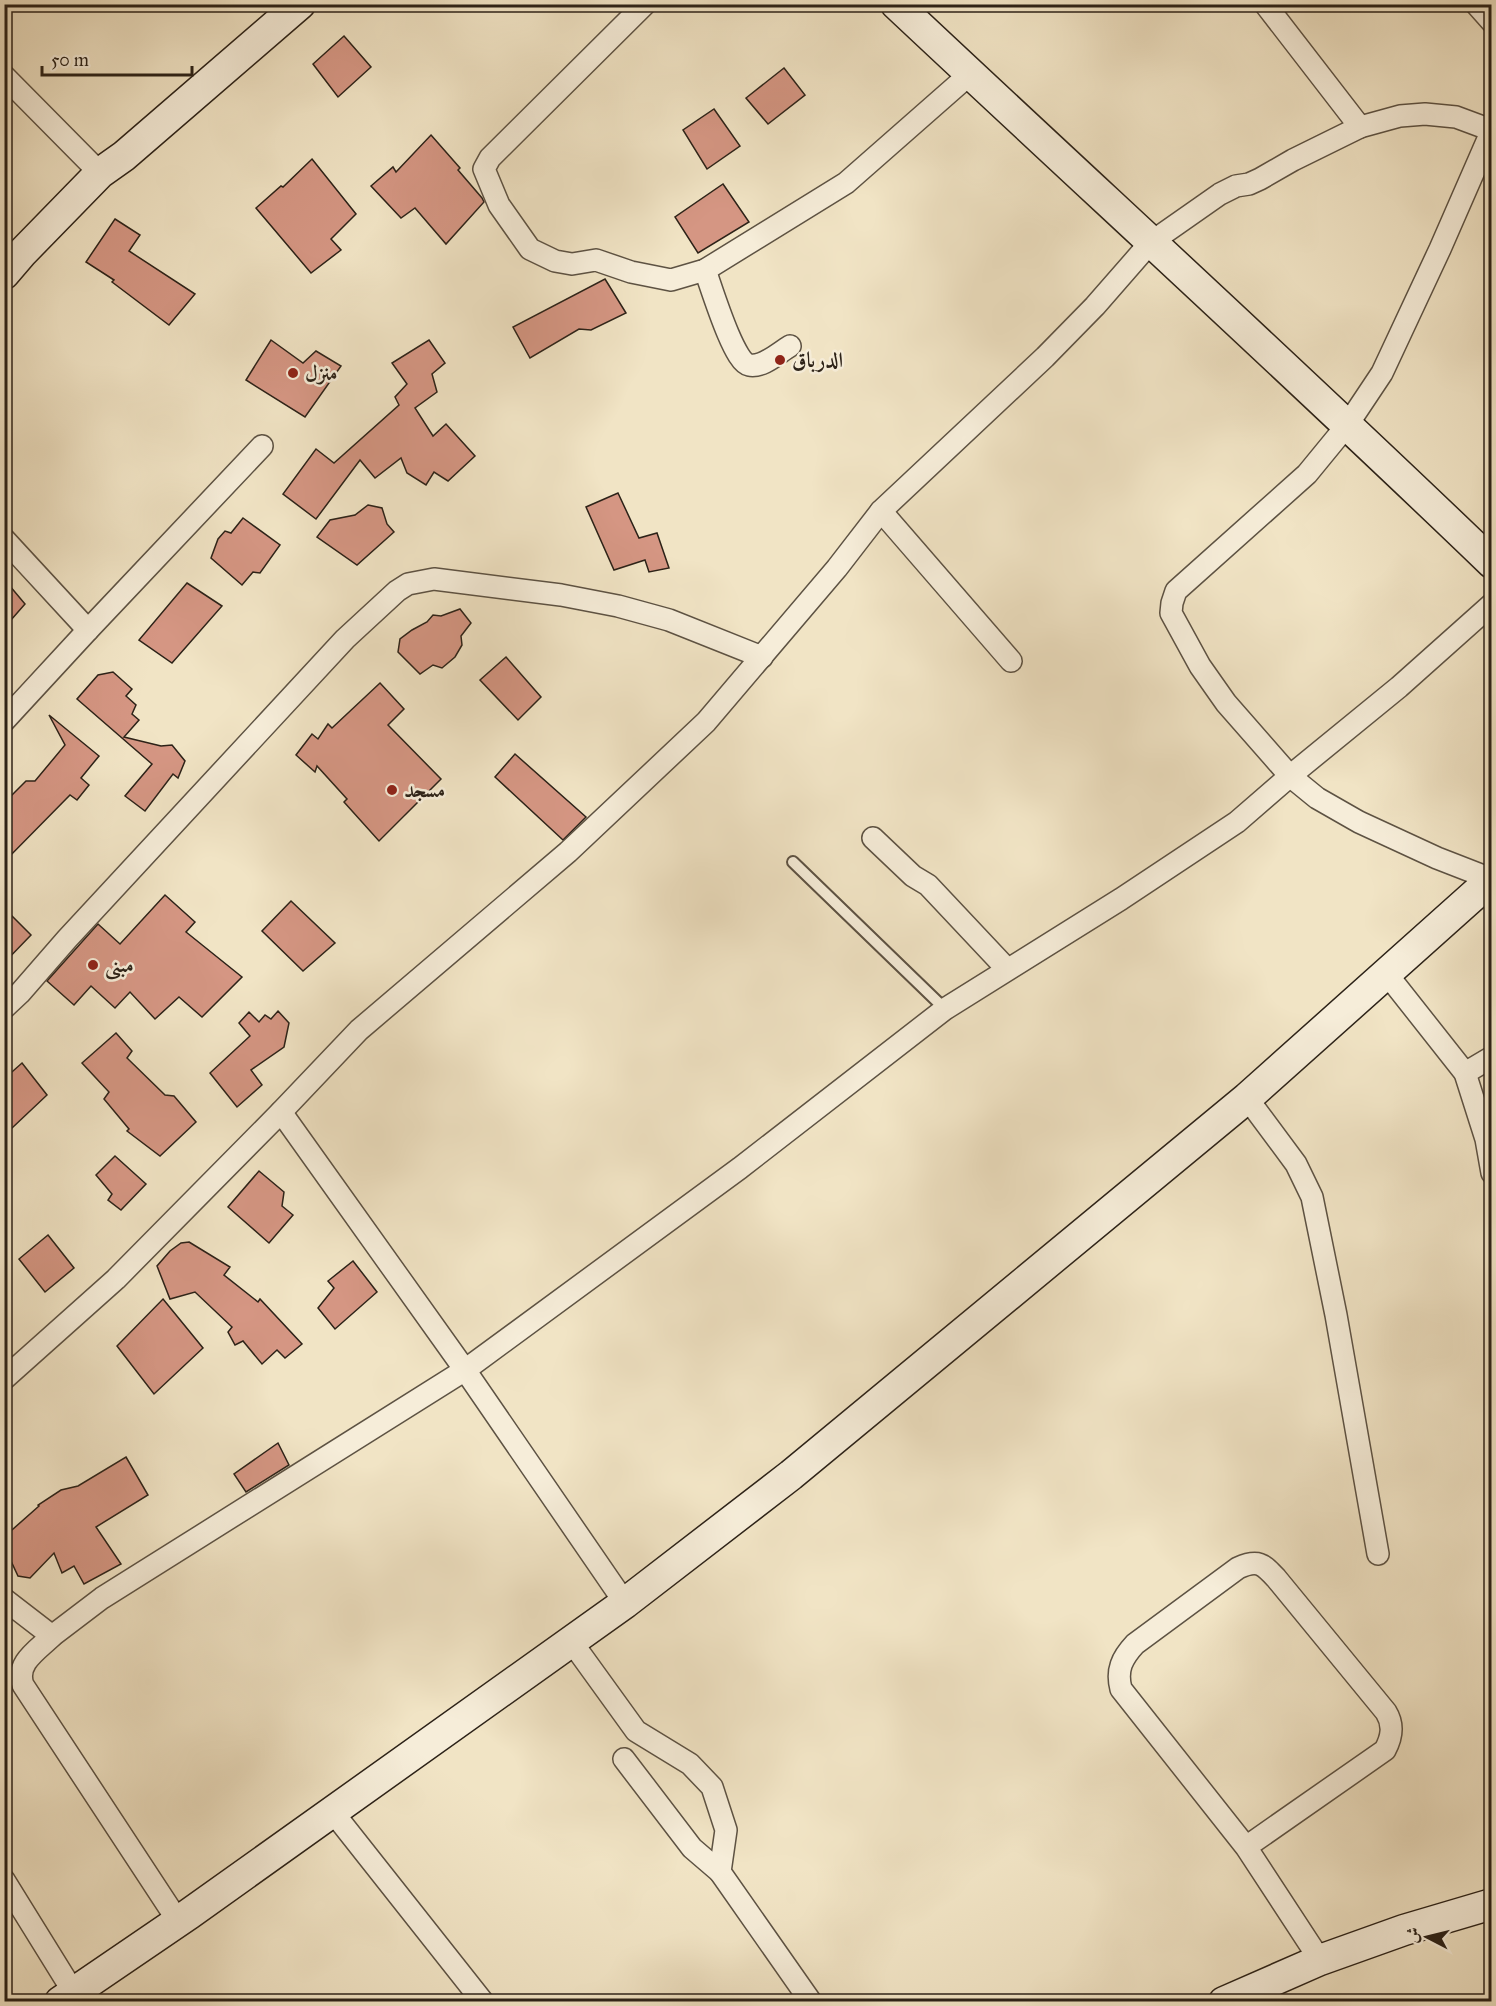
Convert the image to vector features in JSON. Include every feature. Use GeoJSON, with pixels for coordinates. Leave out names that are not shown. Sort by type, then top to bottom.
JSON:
{"type":"FeatureCollection","features":[{"type":"Feature","properties":{"kind":"street"},"geometry":{"type":"LineString","coordinates":[[4,274],[100,172],[124,156],[300,4]]}},
{"type":"Feature","properties":{"kind":"street"},"geometry":{"type":"LineString","coordinates":[[645,4],[490,158],[484,169],[499,205],[530,249],[555,261],[572,264],[596,260],[631,272],[671,280],[705,270],[846,183],[970,74]]}},
{"type":"Feature","properties":{"kind":"street"},"geometry":{"type":"LineString","coordinates":[[896,4],[1150,243],[1348,424],[1491,563]]}},
{"type":"Feature","properties":{"kind":"street"},"geometry":{"type":"LineString","coordinates":[[1265,4],[1360,127]]}},
{"type":"Feature","properties":{"kind":"street"},"geometry":{"type":"LineString","coordinates":[[1476,4],[1491,22]]}},
{"type":"Feature","properties":{"kind":"street"},"geometry":{"type":"LineString","coordinates":[[4,76],[100,172]]}},
{"type":"Feature","properties":{"kind":"street"},"geometry":{"type":"LineString","coordinates":[[4,1379],[116,1279],[359,1030],[568,852],[706,722],[837,568],[881,511],[1045,357],[1095,306],[1150,243],[1220,194],[1236,186],[1260,179],[1360,127],[1400,116],[1425,114],[1456,117],[1491,130],[1440,249],[1382,373],[1348,424],[1307,474],[1176,591],[1171,613],[1200,666],[1226,703],[1290,776],[1317,798],[1359,822],[1437,858],[1491,879],[1247,1098],[791,1475],[625,1603],[178,1921],[67,1997],[4,1880]]}},
{"type":"Feature","properties":{"kind":"street"},"geometry":{"type":"LineString","coordinates":[[705,270],[734,349],[742,362],[747,365],[761,364],[790,345]]}},
{"type":"Feature","properties":{"kind":"street"},"geometry":{"type":"LineString","coordinates":[[4,721],[262,446]]}},
{"type":"Feature","properties":{"kind":"street"},"geometry":{"type":"LineString","coordinates":[[881,511],[1011,661]]}},
{"type":"Feature","properties":{"kind":"street"},"geometry":{"type":"LineString","coordinates":[[4,539],[88,630]]}},
{"type":"Feature","properties":{"kind":"street"},"geometry":{"type":"LineString","coordinates":[[4,1008],[345,639],[397,591],[408,584],[434,579],[561,595],[607,604],[669,620],[762,657]]}},
{"type":"Feature","properties":{"kind":"street"},"geometry":{"type":"LineString","coordinates":[[178,1921],[23,1685],[20,1676],[22,1664],[52,1636],[102,1599],[465,1370],[740,1168],[945,1009],[1121,899],[1237,822],[1399,687],[1491,604]]}},
{"type":"Feature","properties":{"kind":"street"},"geometry":{"type":"LineString","coordinates":[[873,838],[913,876],[928,885],[1006,969]]}},
{"type":"Feature","properties":{"kind":"street"},"geometry":{"type":"LineString","coordinates":[[1386,973],[1465,1073],[1486,1139],[1491,1173]]}},
{"type":"Feature","properties":{"kind":"street"},"geometry":{"type":"LineString","coordinates":[[1465,1073],[1491,1057]]}},
{"type":"Feature","properties":{"kind":"street"},"geometry":{"type":"LineString","coordinates":[[1247,1098],[1296,1164],[1312,1197],[1336,1314],[1378,1554]]}},
{"type":"Feature","properties":{"kind":"street"},"geometry":{"type":"LineString","coordinates":[[281,1112],[465,1370],[625,1603]]}},
{"type":"Feature","properties":{"kind":"street"},"geometry":{"type":"LineString","coordinates":[[1246,1847],[1385,1750],[1392,1734],[1391,1720],[1386,1712],[1276,1578],[1268,1569],[1257,1563],[1238,1568],[1135,1644],[1120,1665],[1118,1679],[1121,1689],[1246,1847],[1320,1960]]}},
{"type":"Feature","properties":{"kind":"street"},"geometry":{"type":"LineString","coordinates":[[4,1599],[52,1636]]}},
{"type":"Feature","properties":{"kind":"street"},"geometry":{"type":"LineString","coordinates":[[571,1641],[636,1731],[690,1764],[712,1787],[726,1830],[720,1872]]}},
{"type":"Feature","properties":{"kind":"street"},"geometry":{"type":"LineString","coordinates":[[624,1759],[692,1848],[720,1872],[811,2001]]}},
{"type":"Feature","properties":{"kind":"street"},"geometry":{"type":"LineString","coordinates":[[332,1811],[483,2001]]}},
{"type":"Feature","properties":{"kind":"street"},"geometry":{"type":"LineString","coordinates":[[1224,2001],[1320,1960],[1404,1930],[1491,1904]]}},
{"type":"Feature","properties":{"kind":"lane"},"geometry":{"type":"LineString","coordinates":[[793,862],[945,1009]]}},
{"type":"Feature","properties":{"kind":"building"},"geometry":{"type":"Polygon","coordinates":[[[344,36],[371,67],[338,97],[313,64],[344,36]]]}},
{"type":"Feature","properties":{"kind":"building"},"geometry":{"type":"Polygon","coordinates":[[[784,68],[805,95],[768,124],[746,98],[784,68]]]}},
{"type":"Feature","properties":{"kind":"building"},"geometry":{"type":"Polygon","coordinates":[[[714,109],[740,146],[707,169],[683,130],[714,109]]]}},
{"type":"Feature","properties":{"kind":"building"},"geometry":{"type":"Polygon","coordinates":[[[431,135],[460,168],[458,170],[484,202],[446,244],[415,208],[401,218],[371,186],[393,167],[396,172],[431,135]]]}},
{"type":"Feature","properties":{"kind":"building"},"geometry":{"type":"Polygon","coordinates":[[[312,159],[356,214],[331,239],[341,250],[311,273],[256,208],[281,186],[283,187],[312,159]]]}},
{"type":"Feature","properties":{"kind":"building"},"geometry":{"type":"Polygon","coordinates":[[[723,184],[749,222],[698,253],[675,217],[723,184]]]}},
{"type":"Feature","properties":{"kind":"building"},"geometry":{"type":"Polygon","coordinates":[[[115,219],[140,235],[129,251],[195,294],[169,325],[112,282],[114,280],[86,262],[115,219]]]}},
{"type":"Feature","properties":{"kind":"building"},"geometry":{"type":"Polygon","coordinates":[[[605,279],[626,313],[591,330],[579,329],[530,358],[513,327],[605,279]]]}},
{"type":"Feature","properties":{"kind":"building","name":"منزل"},"geometry":{"type":"Polygon","coordinates":[[[271,340],[303,363],[316,351],[341,366],[305,417],[246,380],[271,340]]]}},
{"type":"Feature","properties":{"kind":"building"},"geometry":{"type":"Polygon","coordinates":[[[429,340],[445,363],[432,374],[437,392],[415,408],[433,436],[446,424],[475,456],[448,481],[434,472],[426,485],[407,473],[401,458],[375,478],[360,460],[316,519],[283,494],[316,449],[334,463],[399,405],[395,397],[407,384],[392,363],[429,340]]]}},
{"type":"Feature","properties":{"kind":"building"},"geometry":{"type":"Polygon","coordinates":[[[618,493],[639,538],[657,533],[669,568],[649,572],[645,560],[614,570],[586,507],[618,493]]]}},
{"type":"Feature","properties":{"kind":"building"},"geometry":{"type":"Polygon","coordinates":[[[368,505],[382,508],[387,524],[394,532],[357,565],[317,537],[330,520],[355,515],[368,505]]]}},
{"type":"Feature","properties":{"kind":"building"},"geometry":{"type":"Polygon","coordinates":[[[243,518],[280,545],[260,573],[253,572],[242,585],[211,558],[218,539],[225,531],[231,533],[243,518]]]}},
{"type":"Feature","properties":{"kind":"building"},"geometry":{"type":"Polygon","coordinates":[[[4,579],[25,604],[4,628],[4,579]]]}},
{"type":"Feature","properties":{"kind":"building"},"geometry":{"type":"Polygon","coordinates":[[[187,583],[222,606],[172,663],[139,640],[187,583]]]}},
{"type":"Feature","properties":{"kind":"building"},"geometry":{"type":"Polygon","coordinates":[[[460,609],[471,623],[461,636],[462,645],[455,657],[442,668],[433,665],[420,674],[398,652],[400,639],[427,622],[433,615],[441,616],[460,609]]]}},
{"type":"Feature","properties":{"kind":"building"},"geometry":{"type":"Polygon","coordinates":[[[506,657],[541,697],[518,720],[480,680],[506,657]]]}},
{"type":"Feature","properties":{"kind":"building"},"geometry":{"type":"Polygon","coordinates":[[[113,672],[132,689],[126,696],[136,705],[132,714],[139,720],[124,737],[161,746],[172,745],[185,761],[178,778],[173,774],[145,811],[125,796],[152,764],[77,699],[98,675],[113,672]]]}},
{"type":"Feature","properties":{"kind":"building"},"geometry":{"type":"Polygon","coordinates":[[[380,683],[404,709],[388,725],[441,779],[379,841],[344,802],[347,799],[317,766],[315,772],[296,755],[312,734],[318,739],[328,724],[332,728],[380,683]]]}},
{"type":"Feature","properties":{"kind":"building"},"geometry":{"type":"Polygon","coordinates":[[[49,715],[99,756],[81,778],[89,785],[77,800],[70,795],[4,862],[4,803],[26,781],[35,781],[65,745],[49,715]]]}},
{"type":"Feature","properties":{"kind":"building"},"geometry":{"type":"Polygon","coordinates":[[[515,754],[586,817],[563,840],[495,777],[515,754]]]}},
{"type":"Feature","properties":{"kind":"building"},"geometry":{"type":"Polygon","coordinates":[[[165,895],[195,922],[186,932],[242,977],[202,1017],[179,997],[155,1019],[130,992],[115,1008],[91,986],[74,1005],[47,981],[98,924],[120,944],[165,895]]]}},
{"type":"Feature","properties":{"kind":"building"},"geometry":{"type":"Polygon","coordinates":[[[291,901],[335,943],[303,971],[262,931],[291,901]]]}},
{"type":"Feature","properties":{"kind":"building"},"geometry":{"type":"Polygon","coordinates":[[[4,908],[31,935],[4,963],[4,908]]]}},
{"type":"Feature","properties":{"kind":"building"},"geometry":{"type":"Polygon","coordinates":[[[278,1011],[289,1023],[284,1047],[251,1070],[262,1085],[237,1107],[210,1073],[250,1036],[239,1023],[249,1012],[259,1022],[265,1015],[271,1019],[278,1011]]]}},
{"type":"Feature","properties":{"kind":"building"},"geometry":{"type":"Polygon","coordinates":[[[116,1033],[132,1051],[127,1058],[165,1095],[174,1096],[196,1122],[160,1156],[127,1131],[129,1129],[104,1099],[109,1092],[82,1063],[116,1033]]]}},
{"type":"Feature","properties":{"kind":"building"},"geometry":{"type":"Polygon","coordinates":[[[22,1063],[47,1095],[12,1128],[4,1120],[4,1079],[22,1063]]]}},
{"type":"Feature","properties":{"kind":"building"},"geometry":{"type":"Polygon","coordinates":[[[115,1156],[146,1184],[121,1210],[108,1200],[112,1194],[96,1175],[115,1156]]]}},
{"type":"Feature","properties":{"kind":"building"},"geometry":{"type":"Polygon","coordinates":[[[259,1171],[284,1192],[282,1206],[293,1215],[269,1243],[228,1207],[259,1171]]]}},
{"type":"Feature","properties":{"kind":"building"},"geometry":{"type":"Polygon","coordinates":[[[48,1235],[74,1268],[45,1292],[19,1259],[48,1235]]]}},
{"type":"Feature","properties":{"kind":"building"},"geometry":{"type":"Polygon","coordinates":[[[189,1242],[230,1267],[224,1275],[258,1302],[260,1299],[302,1344],[285,1358],[277,1350],[262,1364],[243,1341],[235,1345],[228,1332],[232,1327],[195,1292],[170,1299],[157,1266],[170,1251],[181,1243],[189,1242]]]}},
{"type":"Feature","properties":{"kind":"building"},"geometry":{"type":"Polygon","coordinates":[[[353,1261],[377,1292],[335,1329],[318,1308],[334,1288],[328,1281],[353,1261]]]}},
{"type":"Feature","properties":{"kind":"building"},"geometry":{"type":"Polygon","coordinates":[[[163,1299],[203,1348],[154,1394],[117,1346],[163,1299]]]}},
{"type":"Feature","properties":{"kind":"building"},"geometry":{"type":"Polygon","coordinates":[[[278,1443],[289,1465],[246,1492],[234,1474],[278,1443]]]}},
{"type":"Feature","properties":{"kind":"building"},"geometry":{"type":"Polygon","coordinates":[[[126,1457],[148,1495],[96,1527],[121,1564],[84,1584],[74,1566],[62,1573],[54,1553],[30,1578],[18,1576],[4,1546],[4,1537],[38,1505],[61,1490],[78,1486],[126,1457]]]}},
{"type":"Feature","properties":{"kind":"place","name":"الدرباق"},"geometry":{"type":"Point","coordinates":[780,360]}},
{"type":"Feature","properties":{"kind":"place","name":"منزل"},"geometry":{"type":"Point","coordinates":[293,373]}},
{"type":"Feature","properties":{"kind":"place","name":"مسجد"},"geometry":{"type":"Point","coordinates":[392,790]}},
{"type":"Feature","properties":{"kind":"place","name":"مبنى"},"geometry":{"type":"Point","coordinates":[93,965]}}]}
